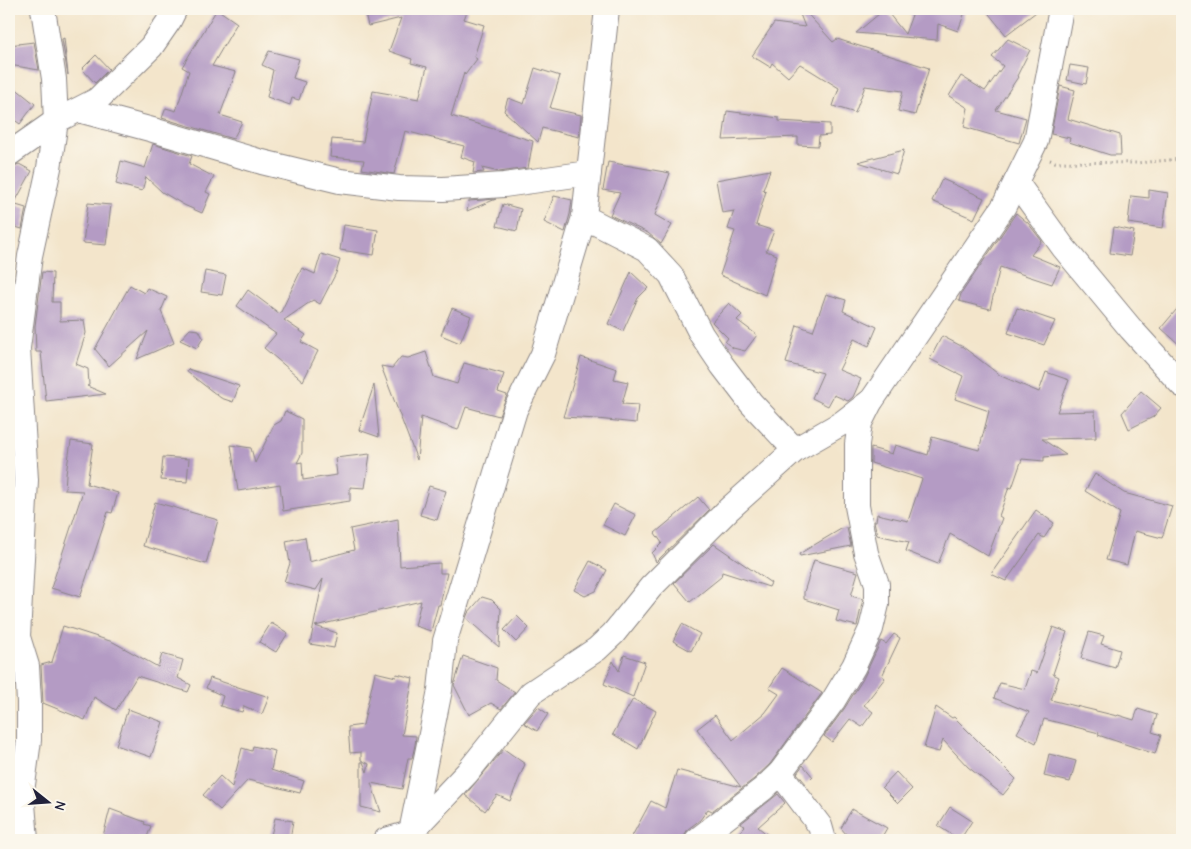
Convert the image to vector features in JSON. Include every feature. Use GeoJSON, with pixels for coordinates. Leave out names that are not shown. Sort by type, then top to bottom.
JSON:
{"type":"FeatureCollection","features":[{"type":"Feature","properties":{"kind":"street"},"geometry":{"type":"LineString","coordinates":[[26,840],[22,792],[28,740],[29,702],[27,666],[18,637],[15,565],[26,480],[18,348],[30,256],[49,168],[56,121],[54,79],[44,9]]}},
{"type":"Feature","properties":{"kind":"street"},"geometry":{"type":"LineString","coordinates":[[9,154],[56,121],[97,100],[151,47],[175,9]]}},
{"type":"Feature","properties":{"kind":"street"},"geometry":{"type":"LineString","coordinates":[[410,837],[440,690],[445,640],[515,410],[543,354],[584,217],[607,9]]}},
{"type":"Feature","properties":{"kind":"street"},"geometry":{"type":"LineString","coordinates":[[697,840],[764,789],[780,773],[833,701],[854,666],[870,629],[877,604],[877,584],[866,553],[857,506],[857,444],[860,422],[872,400],[1004,206],[1036,141],[1061,9]]}},
{"type":"Feature","properties":{"kind":"street"},"geometry":{"type":"LineString","coordinates":[[78,110],[340,182],[399,188],[443,189],[504,185],[589,173]]}},
{"type":"Feature","properties":{"kind":"street"},"geometry":{"type":"LineString","coordinates":[[1016,182],[1064,247],[1131,329],[1182,385]]}},
{"type":"Feature","properties":{"kind":"street"},"geometry":{"type":"LineString","coordinates":[[584,217],[647,249],[671,275],[701,334],[722,365],[751,403],[795,450]]}},
{"type":"Feature","properties":{"kind":"street"},"geometry":{"type":"LineString","coordinates":[[386,840],[410,837],[467,773],[531,693],[597,649],[613,634],[650,587],[730,509],[795,450],[842,423],[872,400]]}},
{"type":"Feature","properties":{"kind":"street"},"geometry":{"type":"LineString","coordinates":[[780,773],[820,826],[824,840]]}},
{"type":"Feature","properties":{"kind":"path"},"geometry":{"type":"LineString","coordinates":[[1031,150],[1055,162],[1136,163],[1182,159]]}},
{"type":"Feature","properties":{"kind":"building"},"geometry":{"type":"Polygon","coordinates":[[[217,9],[237,23],[212,66],[236,72],[220,115],[242,122],[233,139],[162,118],[166,108],[176,111],[189,71],[182,67],[217,9]]]}},
{"type":"Feature","properties":{"kind":"building"},"geometry":{"type":"Polygon","coordinates":[[[364,9],[468,9],[464,19],[484,25],[474,57],[477,59],[465,75],[464,73],[451,116],[533,141],[528,168],[499,172],[482,168],[484,172],[473,173],[475,162],[461,157],[464,146],[405,131],[394,174],[362,169],[364,160],[330,157],[332,139],[363,142],[373,91],[419,99],[427,67],[411,63],[412,59],[389,51],[401,18],[368,26],[364,9]]]}},
{"type":"Feature","properties":{"kind":"building"},"geometry":{"type":"Polygon","coordinates":[[[798,9],[803,9],[833,42],[837,39],[929,68],[915,115],[898,111],[903,91],[865,86],[855,113],[833,106],[839,88],[800,64],[788,77],[772,63],[770,67],[752,56],[774,23],[805,27],[798,9]]]}},
{"type":"Feature","properties":{"kind":"building"},"geometry":{"type":"Polygon","coordinates":[[[885,9],[905,34],[912,15],[901,11],[901,9],[966,9],[958,31],[938,24],[937,40],[856,33],[885,9]]]}},
{"type":"Feature","properties":{"kind":"building"},"geometry":{"type":"Polygon","coordinates":[[[985,9],[1040,9],[1006,35],[985,9]]]}},
{"type":"Feature","properties":{"kind":"building"},"geometry":{"type":"Polygon","coordinates":[[[64,38],[68,75],[62,39],[64,38]]]}},
{"type":"Feature","properties":{"kind":"building"},"geometry":{"type":"Polygon","coordinates":[[[1008,39],[1030,50],[1018,77],[996,110],[1026,118],[1019,143],[964,127],[968,108],[949,96],[961,76],[985,91],[1003,66],[992,57],[1008,39]]]}},
{"type":"Feature","properties":{"kind":"building"},"geometry":{"type":"Polygon","coordinates":[[[34,42],[39,70],[9,65],[9,45],[34,42]]]}},
{"type":"Feature","properties":{"kind":"building"},"geometry":{"type":"Polygon","coordinates":[[[269,51],[299,59],[293,78],[305,82],[299,100],[292,98],[290,105],[267,97],[273,70],[262,65],[269,51]]]}},
{"type":"Feature","properties":{"kind":"building"},"geometry":{"type":"Polygon","coordinates":[[[96,55],[109,69],[95,83],[82,69],[96,55]]]}},
{"type":"Feature","properties":{"kind":"building"},"geometry":{"type":"Polygon","coordinates":[[[1070,65],[1089,68],[1086,84],[1067,80],[1070,65]]]}},
{"type":"Feature","properties":{"kind":"building"},"geometry":{"type":"Polygon","coordinates":[[[535,68],[560,76],[550,108],[581,115],[579,137],[542,128],[538,142],[504,111],[508,98],[524,104],[535,68]]]}},
{"type":"Feature","properties":{"kind":"building"},"geometry":{"type":"Polygon","coordinates":[[[9,83],[35,104],[20,124],[9,116],[9,83]]]}},
{"type":"Feature","properties":{"kind":"building"},"geometry":{"type":"Polygon","coordinates":[[[1060,86],[1075,90],[1068,119],[1120,135],[1121,155],[1110,155],[1069,142],[1070,138],[1051,134],[1060,86]]]}},
{"type":"Feature","properties":{"kind":"building"},"geometry":{"type":"Polygon","coordinates":[[[727,111],[779,118],[779,121],[830,124],[830,135],[819,136],[818,146],[798,145],[798,137],[723,140],[727,111]]]}},
{"type":"Feature","properties":{"kind":"building"},"geometry":{"type":"Polygon","coordinates":[[[153,144],[192,156],[189,164],[214,177],[206,192],[210,194],[202,213],[162,192],[146,177],[142,191],[116,184],[121,161],[145,168],[153,144]]]}},
{"type":"Feature","properties":{"kind":"building"},"geometry":{"type":"Polygon","coordinates":[[[904,150],[897,174],[858,162],[904,150]]]}},
{"type":"Feature","properties":{"kind":"building"},"geometry":{"type":"Polygon","coordinates":[[[608,162],[670,173],[655,215],[672,225],[661,244],[648,233],[610,215],[620,193],[603,190],[608,162]]]}},
{"type":"Feature","properties":{"kind":"building"},"geometry":{"type":"Polygon","coordinates":[[[19,164],[32,171],[9,213],[9,168],[19,164]]]}},
{"type":"Feature","properties":{"kind":"building"},"geometry":{"type":"Polygon","coordinates":[[[770,170],[763,190],[766,191],[756,225],[774,231],[766,251],[777,255],[765,295],[720,275],[735,231],[728,229],[734,211],[722,213],[716,180],[770,170]]]}},
{"type":"Feature","properties":{"kind":"building"},"geometry":{"type":"Polygon","coordinates":[[[942,179],[984,198],[974,219],[932,201],[942,179]]]}},
{"type":"Feature","properties":{"kind":"building"},"geometry":{"type":"Polygon","coordinates":[[[1149,190],[1168,193],[1163,228],[1128,223],[1131,196],[1149,198],[1149,190]]]}},
{"type":"Feature","properties":{"kind":"building"},"geometry":{"type":"Polygon","coordinates":[[[554,196],[572,200],[565,232],[544,222],[554,196]]]}},
{"type":"Feature","properties":{"kind":"building"},"geometry":{"type":"Polygon","coordinates":[[[496,199],[467,211],[469,201],[496,199]]]}},
{"type":"Feature","properties":{"kind":"building"},"geometry":{"type":"Polygon","coordinates":[[[88,203],[111,205],[106,245],[83,243],[88,203]]]}},
{"type":"Feature","properties":{"kind":"building"},"geometry":{"type":"Polygon","coordinates":[[[503,204],[521,209],[517,231],[497,226],[503,204]]]}},
{"type":"Feature","properties":{"kind":"building"},"geometry":{"type":"Polygon","coordinates":[[[16,205],[26,208],[22,229],[9,225],[16,205]]]}},
{"type":"Feature","properties":{"kind":"building"},"geometry":{"type":"Polygon","coordinates":[[[1016,213],[1028,223],[1042,241],[1031,255],[1060,267],[1052,284],[1000,267],[990,309],[959,301],[961,294],[1016,213]]]}},
{"type":"Feature","properties":{"kind":"building"},"geometry":{"type":"Polygon","coordinates":[[[344,225],[378,230],[374,255],[340,250],[344,225]]]}},
{"type":"Feature","properties":{"kind":"building"},"geometry":{"type":"Polygon","coordinates":[[[1114,227],[1134,231],[1130,256],[1110,253],[1114,227]]]}},
{"type":"Feature","properties":{"kind":"building"},"geometry":{"type":"Polygon","coordinates":[[[321,254],[340,260],[336,273],[320,304],[313,300],[284,320],[306,335],[301,342],[318,351],[303,381],[264,348],[276,334],[237,306],[248,290],[280,314],[302,268],[315,274],[321,254]]]}},
{"type":"Feature","properties":{"kind":"building"},"geometry":{"type":"Polygon","coordinates":[[[205,271],[226,275],[222,295],[201,292],[205,271]]]}},
{"type":"Feature","properties":{"kind":"building"},"geometry":{"type":"Polygon","coordinates":[[[42,272],[53,273],[52,302],[60,302],[60,321],[84,320],[86,333],[76,364],[88,369],[89,385],[87,386],[106,394],[46,401],[41,352],[36,352],[35,326],[42,272]]]}},
{"type":"Feature","properties":{"kind":"building"},"geometry":{"type":"Polygon","coordinates":[[[631,272],[648,288],[638,298],[623,331],[608,324],[631,272]]]}},
{"type":"Feature","properties":{"kind":"building"},"geometry":{"type":"Polygon","coordinates":[[[130,285],[144,293],[147,288],[167,297],[161,311],[174,343],[137,359],[148,331],[109,366],[95,349],[130,285]]]}},
{"type":"Feature","properties":{"kind":"building"},"geometry":{"type":"Polygon","coordinates":[[[826,294],[846,300],[843,311],[877,327],[869,346],[854,339],[839,370],[861,379],[853,397],[848,401],[834,395],[828,406],[812,398],[823,373],[786,363],[797,325],[813,331],[826,294]]]}},
{"type":"Feature","properties":{"kind":"building"},"geometry":{"type":"Polygon","coordinates":[[[729,303],[742,315],[737,320],[757,335],[745,351],[733,348],[725,342],[728,338],[712,322],[729,303]]]}},
{"type":"Feature","properties":{"kind":"building"},"geometry":{"type":"Polygon","coordinates":[[[1182,303],[1182,347],[1161,328],[1182,303]]]}},
{"type":"Feature","properties":{"kind":"building"},"geometry":{"type":"Polygon","coordinates":[[[452,308],[471,316],[460,343],[441,335],[452,308]]]}},
{"type":"Feature","properties":{"kind":"building"},"geometry":{"type":"Polygon","coordinates":[[[1017,308],[1055,321],[1044,345],[1008,333],[1017,308]]]}},
{"type":"Feature","properties":{"kind":"building"},"geometry":{"type":"Polygon","coordinates":[[[190,329],[199,330],[203,338],[197,348],[180,340],[190,329]]]}},
{"type":"Feature","properties":{"kind":"building"},"geometry":{"type":"Polygon","coordinates":[[[942,336],[963,347],[1001,376],[1039,392],[1046,372],[1069,380],[1057,412],[1095,411],[1096,438],[1042,439],[1066,455],[1044,457],[1044,461],[1022,459],[1012,488],[1009,487],[999,516],[1002,518],[988,556],[950,534],[938,564],[906,551],[909,542],[877,535],[874,521],[876,521],[877,514],[908,521],[922,479],[871,463],[871,448],[892,454],[895,445],[928,455],[932,437],[979,450],[989,411],[955,399],[963,376],[930,359],[942,336]]]}},
{"type":"Feature","properties":{"kind":"building"},"geometry":{"type":"Polygon","coordinates":[[[426,352],[434,377],[457,384],[464,363],[504,374],[498,392],[507,395],[499,416],[466,407],[458,430],[421,417],[417,460],[381,366],[392,368],[401,357],[408,358],[426,352]]]}},
{"type":"Feature","properties":{"kind":"building"},"geometry":{"type":"Polygon","coordinates":[[[581,357],[617,369],[614,379],[628,382],[622,404],[638,405],[636,423],[563,417],[581,357]]]}},
{"type":"Feature","properties":{"kind":"building"},"geometry":{"type":"Polygon","coordinates":[[[188,369],[239,386],[233,402],[221,398],[187,372],[188,369]]]}},
{"type":"Feature","properties":{"kind":"building"},"geometry":{"type":"Polygon","coordinates":[[[374,385],[379,437],[359,430],[374,385]]]}},
{"type":"Feature","properties":{"kind":"building"},"geometry":{"type":"Polygon","coordinates":[[[1141,391],[1161,408],[1153,417],[1129,429],[1122,413],[1141,391]]]}},
{"type":"Feature","properties":{"kind":"building"},"geometry":{"type":"Polygon","coordinates":[[[285,411],[302,419],[302,453],[297,463],[302,462],[303,480],[337,475],[335,458],[370,454],[365,488],[350,487],[350,501],[283,511],[280,484],[238,491],[231,445],[251,448],[255,463],[274,425],[281,421],[285,411]]]}},
{"type":"Feature","properties":{"kind":"building"},"geometry":{"type":"Polygon","coordinates":[[[71,441],[93,444],[87,484],[118,493],[112,513],[108,512],[80,597],[51,588],[83,491],[65,490],[71,441]]]}},
{"type":"Feature","properties":{"kind":"building"},"geometry":{"type":"Polygon","coordinates":[[[163,457],[189,459],[187,482],[161,480],[163,457]]]}},
{"type":"Feature","properties":{"kind":"building"},"geometry":{"type":"Polygon","coordinates":[[[1095,474],[1124,493],[1172,506],[1162,538],[1135,531],[1127,565],[1106,560],[1120,513],[1085,491],[1095,474]]]}},
{"type":"Feature","properties":{"kind":"building"},"geometry":{"type":"Polygon","coordinates":[[[429,486],[446,491],[437,520],[420,515],[429,486]]]}},
{"type":"Feature","properties":{"kind":"building"},"geometry":{"type":"Polygon","coordinates":[[[698,497],[709,510],[656,562],[652,553],[662,543],[655,533],[698,497]]]}},
{"type":"Feature","properties":{"kind":"building"},"geometry":{"type":"Polygon","coordinates":[[[155,502],[218,520],[206,564],[143,546],[155,502]]]}},
{"type":"Feature","properties":{"kind":"building"},"geometry":{"type":"Polygon","coordinates":[[[614,504],[636,515],[625,536],[603,525],[614,504]]]}},
{"type":"Feature","properties":{"kind":"building"},"geometry":{"type":"Polygon","coordinates":[[[1036,510],[1054,523],[1044,538],[1039,535],[1006,581],[991,574],[1036,510]]]}},
{"type":"Feature","properties":{"kind":"building"},"geometry":{"type":"Polygon","coordinates":[[[398,519],[400,566],[440,563],[440,573],[447,573],[440,605],[438,605],[431,631],[415,626],[421,601],[315,626],[337,633],[334,648],[310,644],[323,579],[316,590],[284,582],[290,563],[286,541],[305,537],[309,562],[354,550],[350,529],[398,519]]]}},
{"type":"Feature","properties":{"kind":"building"},"geometry":{"type":"Polygon","coordinates":[[[847,528],[851,546],[800,556],[799,554],[841,529],[847,528]]]}},
{"type":"Feature","properties":{"kind":"building"},"geometry":{"type":"Polygon","coordinates":[[[714,544],[771,583],[769,587],[722,572],[721,577],[690,602],[674,583],[714,544]]]}},
{"type":"Feature","properties":{"kind":"building"},"geometry":{"type":"Polygon","coordinates":[[[814,560],[858,572],[851,596],[863,599],[857,626],[836,621],[839,610],[804,599],[804,592],[814,560]]]}},
{"type":"Feature","properties":{"kind":"building"},"geometry":{"type":"Polygon","coordinates":[[[590,561],[607,570],[596,591],[585,596],[574,590],[590,561]]]}},
{"type":"Feature","properties":{"kind":"building"},"geometry":{"type":"Polygon","coordinates":[[[482,597],[492,600],[501,609],[499,647],[466,618],[482,597]]]}},
{"type":"Feature","properties":{"kind":"building"},"geometry":{"type":"Polygon","coordinates":[[[517,616],[529,628],[516,642],[504,630],[517,616]]]}},
{"type":"Feature","properties":{"kind":"building"},"geometry":{"type":"Polygon","coordinates":[[[271,623],[288,633],[276,652],[259,642],[271,623]]]}},
{"type":"Feature","properties":{"kind":"building"},"geometry":{"type":"Polygon","coordinates":[[[682,624],[700,634],[691,651],[673,641],[682,624]]]}},
{"type":"Feature","properties":{"kind":"building"},"geometry":{"type":"Polygon","coordinates":[[[63,626],[113,642],[158,667],[162,654],[183,660],[178,678],[191,685],[188,692],[137,676],[116,710],[94,697],[85,720],[43,703],[41,665],[52,662],[63,626]]]}},
{"type":"Feature","properties":{"kind":"building"},"geometry":{"type":"Polygon","coordinates":[[[1053,627],[1067,632],[1053,674],[1059,677],[1051,700],[1134,720],[1138,709],[1157,715],[1152,732],[1161,735],[1155,754],[1098,735],[1099,733],[1044,719],[1036,743],[1017,733],[1029,712],[994,698],[1000,683],[1025,689],[1031,671],[1037,673],[1053,627]]]}},
{"type":"Feature","properties":{"kind":"building"},"geometry":{"type":"Polygon","coordinates":[[[1089,632],[1104,636],[1101,644],[1120,650],[1115,668],[1081,658],[1089,632]]]}},
{"type":"Feature","properties":{"kind":"building"},"geometry":{"type":"Polygon","coordinates":[[[894,634],[900,638],[882,676],[885,678],[864,705],[873,712],[862,727],[850,719],[832,742],[824,736],[863,679],[881,641],[886,644],[894,634]]]}},
{"type":"Feature","properties":{"kind":"building"},"geometry":{"type":"Polygon","coordinates":[[[624,655],[645,662],[633,697],[604,684],[613,661],[619,671],[624,655]]]}},
{"type":"Feature","properties":{"kind":"building"},"geometry":{"type":"Polygon","coordinates":[[[463,656],[497,668],[496,680],[515,692],[501,709],[491,703],[469,715],[454,685],[463,656]]]}},
{"type":"Feature","properties":{"kind":"building"},"geometry":{"type":"Polygon","coordinates":[[[782,668],[822,693],[770,764],[754,779],[712,811],[708,809],[700,820],[688,829],[684,840],[630,840],[651,801],[665,808],[677,770],[741,787],[697,729],[715,715],[733,740],[765,713],[779,694],[769,688],[782,668]]]}},
{"type":"Feature","properties":{"kind":"building"},"geometry":{"type":"Polygon","coordinates":[[[375,672],[396,677],[397,674],[413,678],[402,735],[416,736],[412,758],[408,758],[402,789],[371,783],[381,812],[361,807],[361,762],[363,762],[367,772],[369,764],[361,760],[361,752],[350,753],[348,727],[363,725],[375,672]]]}},
{"type":"Feature","properties":{"kind":"building"},"geometry":{"type":"Polygon","coordinates":[[[210,678],[269,697],[262,714],[244,706],[242,712],[220,706],[223,696],[206,688],[210,678]]]}},
{"type":"Feature","properties":{"kind":"building"},"geometry":{"type":"Polygon","coordinates":[[[633,699],[656,711],[638,749],[613,734],[633,699]]]}},
{"type":"Feature","properties":{"kind":"building"},"geometry":{"type":"Polygon","coordinates":[[[538,707],[548,714],[537,731],[524,723],[538,707]]]}},
{"type":"Feature","properties":{"kind":"building"},"geometry":{"type":"Polygon","coordinates":[[[936,707],[952,718],[954,717],[1016,779],[1003,795],[968,767],[943,740],[939,752],[924,748],[936,707]]]}},
{"type":"Feature","properties":{"kind":"building"},"geometry":{"type":"Polygon","coordinates":[[[128,709],[163,722],[151,757],[116,745],[128,709]]]}},
{"type":"Feature","properties":{"kind":"building"},"geometry":{"type":"Polygon","coordinates":[[[253,746],[275,751],[271,770],[304,781],[300,793],[248,780],[220,810],[203,795],[220,776],[232,787],[242,748],[252,751],[253,746]]]}},
{"type":"Feature","properties":{"kind":"building"},"geometry":{"type":"Polygon","coordinates":[[[504,749],[525,764],[510,801],[497,795],[485,811],[465,795],[504,749]]]}},
{"type":"Feature","properties":{"kind":"building"},"geometry":{"type":"Polygon","coordinates":[[[1049,754],[1076,761],[1070,782],[1044,776],[1049,754]]]}},
{"type":"Feature","properties":{"kind":"building"},"geometry":{"type":"Polygon","coordinates":[[[803,765],[813,777],[806,784],[797,773],[803,765]]]}},
{"type":"Feature","properties":{"kind":"building"},"geometry":{"type":"Polygon","coordinates":[[[896,772],[912,789],[898,803],[882,787],[896,772]]]}},
{"type":"Feature","properties":{"kind":"building"},"geometry":{"type":"Polygon","coordinates":[[[778,794],[785,803],[758,827],[774,840],[732,840],[745,826],[740,824],[778,794]]]}},
{"type":"Feature","properties":{"kind":"building"},"geometry":{"type":"Polygon","coordinates":[[[950,807],[972,821],[960,840],[938,826],[950,807]]]}},
{"type":"Feature","properties":{"kind":"building"},"geometry":{"type":"Polygon","coordinates":[[[110,809],[151,826],[146,840],[102,840],[110,809]]]}},
{"type":"Feature","properties":{"kind":"building"},"geometry":{"type":"Polygon","coordinates":[[[852,809],[887,828],[880,840],[851,840],[841,828],[852,809]]]}},
{"type":"Feature","properties":{"kind":"building"},"geometry":{"type":"Polygon","coordinates":[[[275,818],[293,821],[290,840],[270,840],[275,818]]]}}]}
